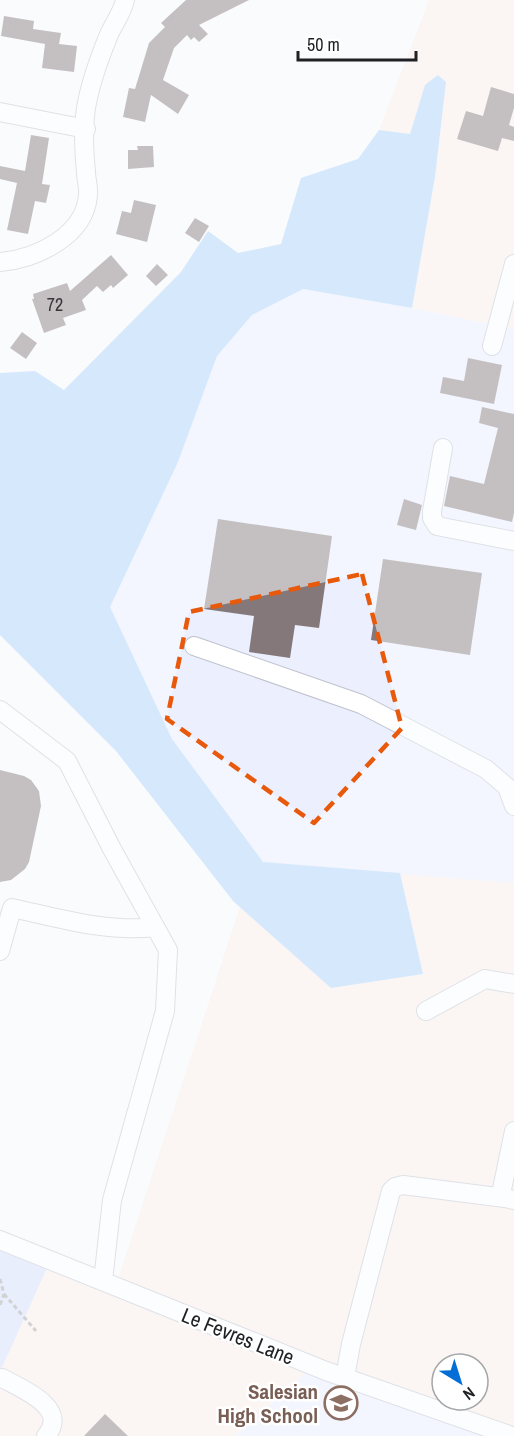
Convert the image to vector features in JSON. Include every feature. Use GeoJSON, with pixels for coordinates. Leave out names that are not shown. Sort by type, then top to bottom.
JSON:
{"type":"FeatureCollection","features":[{"type":"Feature","properties":{"kind":"street"},"geometry":{"type":"LineString","coordinates":[[0,262],[35,254],[64,239],[86,207],[89,194],[86,171],[86,108],[98,65],[125,0]]}},
{"type":"Feature","properties":{"kind":"street"},"geometry":{"type":"LineString","coordinates":[[0,112],[86,129]]}},
{"type":"Feature","properties":{"kind":"street"},"geometry":{"type":"LineString","coordinates":[[492,346],[514,264]]}},
{"type":"Feature","properties":{"kind":"street"},"geometry":{"type":"LineString","coordinates":[[443,448],[432,511],[432,518],[438,526],[514,541]]}},
{"type":"Feature","properties":{"kind":"street"},"geometry":{"type":"LineString","coordinates":[[194,646],[361,704],[486,769],[507,787],[514,806]]}},
{"type":"Feature","properties":{"kind":"street"},"geometry":{"type":"LineString","coordinates":[[0,710],[67,761],[168,950],[165,1011],[112,1200],[103,1281]]}},
{"type":"Feature","properties":{"kind":"street"},"geometry":{"type":"LineString","coordinates":[[0,951],[12,908],[134,930],[155,927]]}},
{"type":"Feature","properties":{"kind":"street"},"geometry":{"type":"LineString","coordinates":[[426,1011],[485,979],[514,984]]}},
{"type":"Feature","properties":{"kind":"street"},"geometry":{"type":"LineString","coordinates":[[509,1199],[501,1194],[514,1131]]}},
{"type":"Feature","properties":{"kind":"street"},"geometry":{"type":"LineString","coordinates":[[345,1377],[351,1344],[392,1191],[395,1187],[403,1185],[509,1199]]}},
{"type":"Feature","properties":{"kind":"street","name":"Le Fevres Lane"},"geometry":{"type":"LineString","coordinates":[[0,1240],[326,1371],[512,1436]]}},
{"type":"Feature","properties":{"kind":"street"},"geometry":{"type":"LineString","coordinates":[[2,1378],[34,1395],[47,1406],[53,1418],[52,1429],[46,1436]]}},
{"type":"Feature","properties":{"kind":"path"},"geometry":{"type":"LineString","coordinates":[[0,1279],[4,1294],[36,1331]]}},
{"type":"Feature","properties":{"kind":"path"},"geometry":{"type":"LineString","coordinates":[[0,1305],[4,1294]]}},
{"type":"Feature","properties":{"kind":"highlighted area"},"geometry":{"type":"Polygon","coordinates":[[[362,574],[402,728],[314,823],[167,719],[189,612],[362,574]]]}},
{"type":"Feature","properties":{"kind":"shaded area"},"geometry":{"type":"Polygon","coordinates":[[[429,0],[514,0],[514,329],[412,308],[435,177],[446,82],[425,86],[410,134],[379,130],[429,0]]]}},
{"type":"Feature","properties":{"kind":"shaded area"},"geometry":{"type":"Polygon","coordinates":[[[438,75],[446,82],[435,177],[412,308],[303,289],[252,315],[217,356],[178,462],[110,607],[172,739],[263,862],[400,873],[423,974],[331,988],[233,901],[116,751],[0,635],[0,373],[35,371],[64,390],[181,272],[208,231],[238,253],[281,244],[301,178],[358,159],[379,130],[410,134],[425,85],[438,75]]]}},
{"type":"Feature","properties":{"kind":"shaded area"},"geometry":{"type":"Polygon","coordinates":[[[302,289],[514,329],[514,883],[263,863],[172,739],[109,607],[178,462],[217,356],[252,315],[302,289]]]}},
{"type":"Feature","properties":{"kind":"shaded area"},"geometry":{"type":"Polygon","coordinates":[[[400,873],[514,883],[514,1436],[438,1412],[490,1412],[490,1352],[430,1352],[430,1409],[308,1371],[234,1436],[0,1436],[0,1372],[53,1255],[117,1282],[240,907],[331,988],[423,974],[400,873]]]}},
{"type":"Feature","properties":{"kind":"shaded area"},"geometry":{"type":"Polygon","coordinates":[[[0,1233],[53,1255],[0,1372],[0,1233]]]}},
{"type":"Feature","properties":{"kind":"shaded area","name":"Salesian High School"},"geometry":{"type":"Polygon","coordinates":[[[308,1371],[430,1410],[430,1412],[437,1412],[512,1436],[235,1436],[308,1371]]]}},
{"type":"Feature","properties":{"kind":"building"},"geometry":{"type":"Polygon","coordinates":[[[186,0],[249,0],[199,25],[208,34],[199,42],[194,37],[191,40],[187,35],[174,48],[163,80],[189,95],[178,114],[151,95],[145,122],[123,117],[129,88],[135,89],[149,43],[165,27],[161,23],[186,0]]]}},
{"type":"Feature","properties":{"kind":"building"},"geometry":{"type":"Polygon","coordinates":[[[4,16],[34,21],[33,29],[61,33],[59,44],[77,46],[74,72],[42,68],[45,44],[1,36],[4,16]]]}},
{"type":"Feature","properties":{"kind":"building"},"geometry":{"type":"Polygon","coordinates":[[[491,87],[514,94],[514,108],[509,125],[514,127],[514,141],[502,138],[498,151],[457,139],[466,111],[483,116],[491,87]]]}},
{"type":"Feature","properties":{"kind":"building"},"geometry":{"type":"Polygon","coordinates":[[[31,135],[49,138],[42,184],[50,185],[46,203],[35,201],[28,234],[7,230],[17,183],[0,179],[0,166],[25,171],[31,135]]]}},
{"type":"Feature","properties":{"kind":"building"},"geometry":{"type":"Polygon","coordinates":[[[137,146],[153,146],[154,167],[128,169],[128,150],[138,150],[137,146]]]}},
{"type":"Feature","properties":{"kind":"building"},"geometry":{"type":"Polygon","coordinates":[[[134,200],[156,205],[147,242],[116,234],[122,211],[131,213],[134,200]]]}},
{"type":"Feature","properties":{"kind":"building"},"geometry":{"type":"Polygon","coordinates":[[[195,218],[209,226],[199,242],[185,233],[195,218]]]}},
{"type":"Feature","properties":{"kind":"building"},"geometry":{"type":"Polygon","coordinates":[[[111,255],[128,275],[113,288],[111,285],[103,292],[97,286],[82,300],[86,310],[63,318],[66,325],[44,333],[32,299],[34,299],[33,294],[67,283],[70,291],[111,255]]]}},
{"type":"Feature","properties":{"kind":"building"},"geometry":{"type":"Polygon","coordinates":[[[157,264],[168,275],[156,286],[146,276],[157,264]]]}},
{"type":"Feature","properties":{"kind":"building"},"geometry":{"type":"Polygon","coordinates":[[[22,332],[37,343],[26,359],[10,348],[22,332]]]}},
{"type":"Feature","properties":{"kind":"building"},"geometry":{"type":"Polygon","coordinates":[[[468,358],[502,365],[494,404],[440,393],[443,377],[464,381],[468,358]]]}},
{"type":"Feature","properties":{"kind":"building"},"geometry":{"type":"Polygon","coordinates":[[[482,407],[514,414],[514,513],[512,522],[444,506],[450,476],[484,484],[498,428],[479,423],[482,407]]]}},
{"type":"Feature","properties":{"kind":"building"},"geometry":{"type":"Polygon","coordinates":[[[404,499],[422,505],[416,530],[397,525],[404,499]]]}},
{"type":"Feature","properties":{"kind":"building"},"geometry":{"type":"Polygon","coordinates":[[[218,519],[332,536],[319,628],[295,625],[290,658],[249,652],[254,616],[204,609],[218,519]]]}},
{"type":"Feature","properties":{"kind":"building"},"geometry":{"type":"Polygon","coordinates":[[[383,559],[482,573],[470,655],[371,640],[383,559]]]}},
{"type":"Feature","properties":{"kind":"building"},"geometry":{"type":"Polygon","coordinates":[[[0,770],[31,780],[39,791],[41,806],[29,862],[25,869],[11,880],[0,882],[0,770]]]}},
{"type":"Feature","properties":{"kind":"building"},"geometry":{"type":"Polygon","coordinates":[[[105,1414],[128,1436],[84,1436],[105,1414]]]}},
{"type":"Feature","properties":{"kind":"place","name":"Salesian High School"},"geometry":{"type":"Point","coordinates":[341,1403]}}]}
